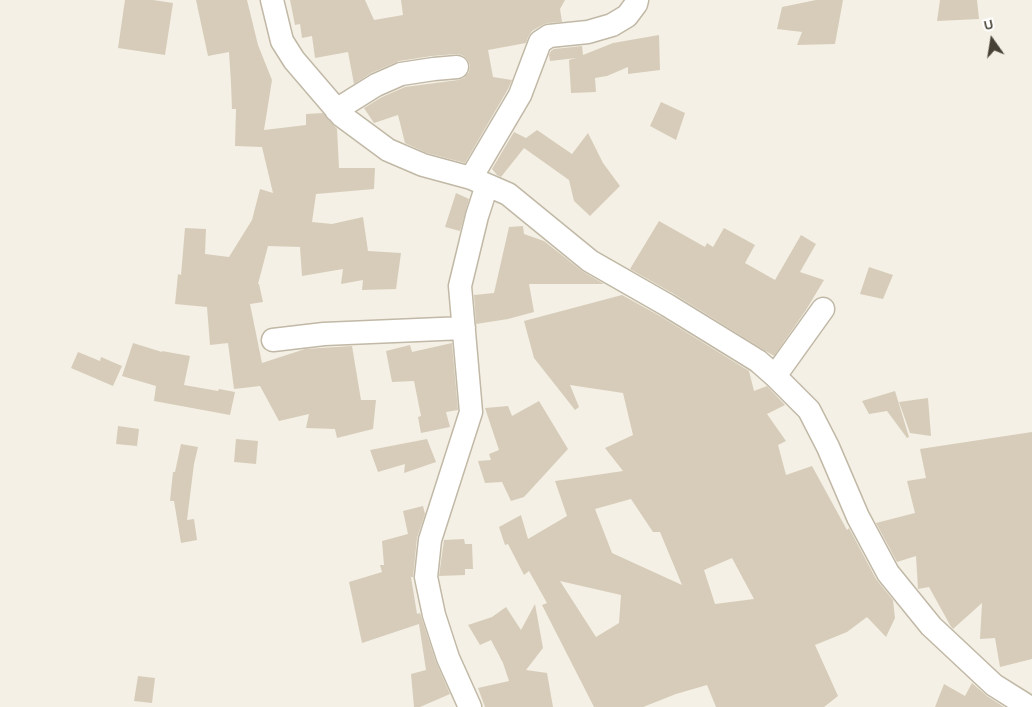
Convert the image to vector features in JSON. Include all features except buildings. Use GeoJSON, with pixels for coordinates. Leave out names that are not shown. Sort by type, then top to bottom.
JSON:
{"type":"FeatureCollection","features":[{"type":"Feature","properties":{"kind":"street"},"geometry":{"type":"LineString","coordinates":[[272,0],[282,41],[294,60],[342,116],[388,150],[423,165],[479,181],[508,194],[590,261],[667,305],[758,361],[809,410],[828,447],[858,517],[888,573],[930,626],[994,685],[1029,707]]}},
{"type":"Feature","properties":{"kind":"street"},"geometry":{"type":"LineString","coordinates":[[470,707],[446,650],[434,615],[426,577],[430,540],[472,412],[460,286],[477,216],[479,181],[520,95],[540,42],[549,36],[588,32],[612,26],[627,16],[638,0]]}},
{"type":"Feature","properties":{"kind":"street"},"geometry":{"type":"LineString","coordinates":[[336,110],[376,85],[401,74],[457,67]]}},
{"type":"Feature","properties":{"kind":"street"},"geometry":{"type":"LineString","coordinates":[[774,376],[823,309]]}},
{"type":"Feature","properties":{"kind":"street"},"geometry":{"type":"LineString","coordinates":[[273,340],[324,334],[464,328]]}}]}
